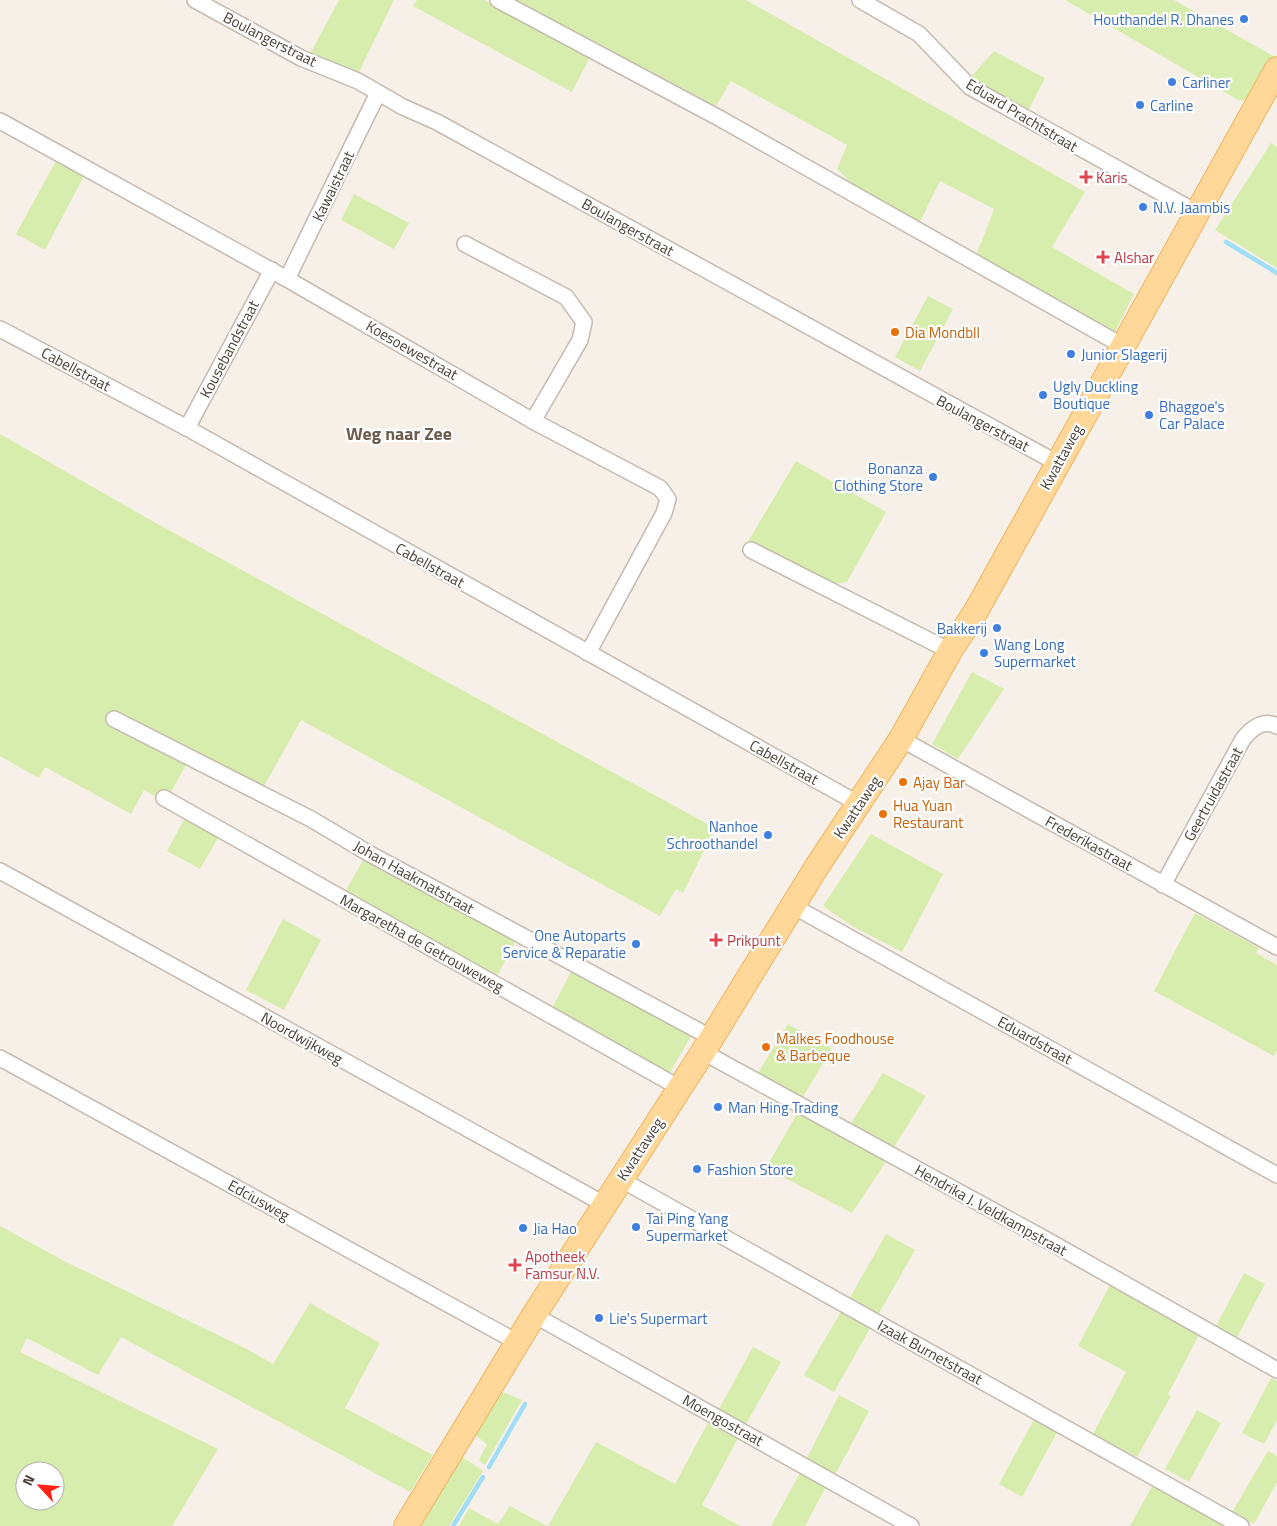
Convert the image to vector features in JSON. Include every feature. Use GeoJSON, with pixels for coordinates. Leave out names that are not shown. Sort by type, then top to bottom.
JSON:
{"type":"FeatureCollection","features":[{"type":"Feature","properties":{"kind":"main road","name":"Kwattaweg"},"geometry":{"type":"LineString","coordinates":[[406,1526],[517,1342],[620,1179],[708,1045],[793,906],[901,739],[950,652],[976,611],[1277,69]]}},
{"type":"Feature","properties":{"kind":"street","name":"Boulangerstraat"},"geometry":{"type":"LineString","coordinates":[[195,0],[301,58],[358,81],[446,127],[1057,463]]}},
{"type":"Feature","properties":{"kind":"street"},"geometry":{"type":"LineString","coordinates":[[498,0],[719,118],[1123,346]]}},
{"type":"Feature","properties":{"kind":"street","name":"Eduard Prachtstraat"},"geometry":{"type":"LineString","coordinates":[[860,0],[919,34],[970,87],[1196,212]]}},
{"type":"Feature","properties":{"kind":"street","name":"Kawaistraat"},"geometry":{"type":"LineString","coordinates":[[287,278],[378,93]]}},
{"type":"Feature","properties":{"kind":"street","name":"Koesoewestraat"},"geometry":{"type":"LineString","coordinates":[[0,121],[287,278],[533,421],[660,488],[668,499],[664,513],[588,653]]}},
{"type":"Feature","properties":{"kind":"street"},"geometry":{"type":"LineString","coordinates":[[465,244],[566,297],[577,309],[584,322],[580,340],[533,421]]}},
{"type":"Feature","properties":{"kind":"street","name":"Kousebandstraat"},"geometry":{"type":"LineString","coordinates":[[187,428],[272,270]]}},
{"type":"Feature","properties":{"kind":"street","name":"Cabellstraat"},"geometry":{"type":"LineString","coordinates":[[0,329],[187,428],[859,804]]}},
{"type":"Feature","properties":{"kind":"street"},"geometry":{"type":"LineString","coordinates":[[751,550],[950,652]]}},
{"type":"Feature","properties":{"kind":"street","name":"Johan Haakmatstraat"},"geometry":{"type":"LineString","coordinates":[[114,720],[311,819],[708,1045]]}},
{"type":"Feature","properties":{"kind":"street","name":"Geertruidastraat"},"geometry":{"type":"LineString","coordinates":[[1163,884],[1243,739],[1258,726],[1266,723],[1277,726]]}},
{"type":"Feature","properties":{"kind":"street","name":"Frederikastraat"},"geometry":{"type":"LineString","coordinates":[[901,739],[1277,947]]}},
{"type":"Feature","properties":{"kind":"street","name":"Margaretha de Getrouweweg"},"geometry":{"type":"LineString","coordinates":[[164,798],[680,1088]]}},
{"type":"Feature","properties":{"kind":"street","name":"Noordwijkweg"},"geometry":{"type":"LineString","coordinates":[[0,871],[604,1204]]}},
{"type":"Feature","properties":{"kind":"street","name":"Eduardstraat"},"geometry":{"type":"LineString","coordinates":[[793,906],[1277,1176]]}},
{"type":"Feature","properties":{"kind":"street","name":"Hendrika J. Veldkampstraat"},"geometry":{"type":"LineString","coordinates":[[708,1045],[1277,1370]]}},
{"type":"Feature","properties":{"kind":"street","name":"Edciusweg"},"geometry":{"type":"LineString","coordinates":[[0,1058],[517,1342]]}},
{"type":"Feature","properties":{"kind":"street","name":"Izaak Burnetstraat"},"geometry":{"type":"LineString","coordinates":[[620,1179],[1241,1526]]}},
{"type":"Feature","properties":{"kind":"street","name":"Moengostraat"},"geometry":{"type":"LineString","coordinates":[[534,1315],[912,1526]]}},
{"type":"Feature","properties":{"kind":"green space"},"geometry":{"type":"Polygon","coordinates":[[[339,0],[394,0],[357,76],[309,56],[339,0]]]}},
{"type":"Feature","properties":{"kind":"green space"},"geometry":{"type":"Polygon","coordinates":[[[417,0],[484,0],[591,55],[572,92],[413,6],[417,0]]]}},
{"type":"Feature","properties":{"kind":"green space"},"geometry":{"type":"Polygon","coordinates":[[[515,0],[746,0],[1085,192],[1052,247],[1134,294],[1113,336],[975,258],[994,209],[940,181],[918,226],[866,197],[837,169],[847,145],[731,81],[716,106],[515,0]]]}},
{"type":"Feature","properties":{"kind":"green space"},"geometry":{"type":"Polygon","coordinates":[[[1065,0],[1174,0],[1277,58],[1249,101],[1238,100],[1065,0]]]}},
{"type":"Feature","properties":{"kind":"green space"},"geometry":{"type":"Polygon","coordinates":[[[994,51],[1045,78],[1028,111],[979,83],[972,76],[994,51]]]}},
{"type":"Feature","properties":{"kind":"green space"},"geometry":{"type":"Polygon","coordinates":[[[1271,143],[1277,147],[1277,268],[1215,230],[1271,143]]]}},
{"type":"Feature","properties":{"kind":"green space"},"geometry":{"type":"Polygon","coordinates":[[[57,159],[85,174],[45,250],[16,234],[57,159]]]}},
{"type":"Feature","properties":{"kind":"green space"},"geometry":{"type":"Polygon","coordinates":[[[354,194],[409,223],[394,249],[341,220],[354,194]]]}},
{"type":"Feature","properties":{"kind":"green space"},"geometry":{"type":"Polygon","coordinates":[[[928,296],[953,309],[920,371],[895,357],[928,296]]]}},
{"type":"Feature","properties":{"kind":"green space"},"geometry":{"type":"Polygon","coordinates":[[[0,434],[154,522],[715,828],[683,893],[676,889],[660,916],[301,720],[258,797],[189,759],[166,802],[144,790],[131,814],[45,767],[39,778],[0,756],[0,434]]]}},
{"type":"Feature","properties":{"kind":"green space"},"geometry":{"type":"Polygon","coordinates":[[[796,461],[886,512],[847,582],[826,585],[746,545],[796,461]]]}},
{"type":"Feature","properties":{"kind":"green space"},"geometry":{"type":"Polygon","coordinates":[[[972,672],[1004,689],[958,759],[932,744],[972,672]]]}},
{"type":"Feature","properties":{"kind":"green space"},"geometry":{"type":"Polygon","coordinates":[[[192,805],[226,824],[200,869],[167,851],[192,805]]]}},
{"type":"Feature","properties":{"kind":"green space"},"geometry":{"type":"Polygon","coordinates":[[[871,834],[943,874],[902,952],[852,926],[823,906],[871,834]]]}},
{"type":"Feature","properties":{"kind":"green space"},"geometry":{"type":"Polygon","coordinates":[[[366,855],[517,938],[497,976],[346,890],[366,855]]]}},
{"type":"Feature","properties":{"kind":"green space"},"geometry":{"type":"Polygon","coordinates":[[[1195,913],[1259,948],[1256,953],[1277,965],[1277,1050],[1274,1056],[1154,991],[1195,913]]]}},
{"type":"Feature","properties":{"kind":"green space"},"geometry":{"type":"Polygon","coordinates":[[[283,919],[321,940],[284,1010],[246,990],[283,919]]]}},
{"type":"Feature","properties":{"kind":"green space"},"geometry":{"type":"Polygon","coordinates":[[[572,970],[690,1033],[690,1038],[669,1074],[552,1008],[572,970]]]}},
{"type":"Feature","properties":{"kind":"green space"},"geometry":{"type":"Polygon","coordinates":[[[788,1024],[832,1048],[801,1100],[756,1076],[788,1024]]]}},
{"type":"Feature","properties":{"kind":"green space"},"geometry":{"type":"Polygon","coordinates":[[[883,1073],[926,1096],[894,1147],[851,1123],[883,1073]]]}},
{"type":"Feature","properties":{"kind":"green space"},"geometry":{"type":"Polygon","coordinates":[[[798,1112],[887,1160],[852,1213],[766,1168],[798,1112]]]}},
{"type":"Feature","properties":{"kind":"green space"},"geometry":{"type":"Polygon","coordinates":[[[0,1226],[66,1262],[245,1348],[273,1364],[310,1303],[380,1343],[345,1408],[433,1455],[410,1492],[121,1337],[98,1375],[27,1338],[20,1352],[218,1449],[172,1526],[0,1526],[0,1226]]]}},
{"type":"Feature","properties":{"kind":"green space"},"geometry":{"type":"Polygon","coordinates":[[[886,1234],[915,1250],[877,1317],[848,1301],[886,1234]]]}},
{"type":"Feature","properties":{"kind":"green space"},"geometry":{"type":"Polygon","coordinates":[[[1244,1273],[1265,1284],[1235,1341],[1214,1330],[1244,1273]]]}},
{"type":"Feature","properties":{"kind":"green space"},"geometry":{"type":"Polygon","coordinates":[[[1110,1285],[1199,1335],[1168,1394],[1171,1396],[1137,1457],[1093,1434],[1126,1372],[1078,1346],[1110,1285]]]}},
{"type":"Feature","properties":{"kind":"green space"},"geometry":{"type":"Polygon","coordinates":[[[843,1308],[872,1325],[834,1392],[804,1375],[843,1308]]]}},
{"type":"Feature","properties":{"kind":"green space"},"geometry":{"type":"Polygon","coordinates":[[[753,1347],[781,1362],[746,1424],[719,1409],[753,1347]]]}},
{"type":"Feature","properties":{"kind":"green space"},"geometry":{"type":"Polygon","coordinates":[[[1271,1378],[1277,1381],[1277,1420],[1264,1444],[1242,1433],[1271,1378]]]}},
{"type":"Feature","properties":{"kind":"green space"},"geometry":{"type":"Polygon","coordinates":[[[500,1391],[522,1400],[485,1465],[479,1460],[487,1444],[472,1433],[500,1391]]]}},
{"type":"Feature","properties":{"kind":"green space"},"geometry":{"type":"Polygon","coordinates":[[[839,1395],[869,1411],[834,1477],[805,1462],[839,1395]]]}},
{"type":"Feature","properties":{"kind":"green space"},"geometry":{"type":"Polygon","coordinates":[[[1197,1410],[1221,1423],[1189,1482],[1165,1469],[1197,1410]]]}},
{"type":"Feature","properties":{"kind":"green space"},"geometry":{"type":"Polygon","coordinates":[[[1036,1416],[1059,1429],[1022,1497],[999,1484],[1036,1416]]]}},
{"type":"Feature","properties":{"kind":"green space"},"geometry":{"type":"Polygon","coordinates":[[[709,1421],[738,1438],[702,1505],[740,1526],[548,1526],[596,1442],[675,1484],[709,1421]]]}},
{"type":"Feature","properties":{"kind":"green space"},"geometry":{"type":"Polygon","coordinates":[[[1268,1451],[1277,1456],[1277,1482],[1254,1524],[1232,1512],[1268,1451]]]}},
{"type":"Feature","properties":{"kind":"green space"},"geometry":{"type":"Polygon","coordinates":[[[459,1455],[483,1471],[449,1526],[416,1526],[459,1455]]]}},
{"type":"Feature","properties":{"kind":"green space"},"geometry":{"type":"Polygon","coordinates":[[[801,1471],[827,1485],[805,1526],[771,1526],[801,1471]]]}},
{"type":"Feature","properties":{"kind":"green space"},"geometry":{"type":"Polygon","coordinates":[[[1154,1483],[1224,1521],[1221,1526],[1130,1526],[1154,1483]]]}},
{"type":"Feature","properties":{"kind":"green space"},"geometry":{"type":"Polygon","coordinates":[[[510,1506],[547,1526],[459,1526],[469,1508],[498,1524],[510,1506]]]}},
{"type":"Feature","properties":{"kind":"waterway"},"geometry":{"type":"LineString","coordinates":[[1226,242],[1277,273]]}},
{"type":"Feature","properties":{"kind":"waterway"},"geometry":{"type":"LineString","coordinates":[[489,1467],[525,1404]]}},
{"type":"Feature","properties":{"kind":"waterway"},"geometry":{"type":"LineString","coordinates":[[453,1526],[483,1477]]}},
{"type":"Feature","properties":{"kind":"place","name":"Houthandel R. Dhanes"},"geometry":{"type":"Point","coordinates":[1244,19]}},
{"type":"Feature","properties":{"kind":"place","name":"Carliner"},"geometry":{"type":"Point","coordinates":[1172,82]}},
{"type":"Feature","properties":{"kind":"place","name":"Carline"},"geometry":{"type":"Point","coordinates":[1140,105]}},
{"type":"Feature","properties":{"kind":"place","name":"Karis"},"geometry":{"type":"Point","coordinates":[1086,177]}},
{"type":"Feature","properties":{"kind":"place","name":"N.V. Jaambis"},"geometry":{"type":"Point","coordinates":[1143,207]}},
{"type":"Feature","properties":{"kind":"place","name":"Alshar"},"geometry":{"type":"Point","coordinates":[1103,257]}},
{"type":"Feature","properties":{"kind":"place","name":"Dia Mondbll"},"geometry":{"type":"Point","coordinates":[895,332]}},
{"type":"Feature","properties":{"kind":"place","name":"Junior Slagerij"},"geometry":{"type":"Point","coordinates":[1071,354]}},
{"type":"Feature","properties":{"kind":"place","name":"Ugly Duckling Boutique"},"geometry":{"type":"Point","coordinates":[1043,395]}},
{"type":"Feature","properties":{"kind":"place","name":"Bhaggoe's Car Palace"},"geometry":{"type":"Point","coordinates":[1149,415]}},
{"type":"Feature","properties":{"kind":"place","name":"Bonanza Clothing Store"},"geometry":{"type":"Point","coordinates":[933,477]}},
{"type":"Feature","properties":{"kind":"place","name":"Bakkerij"},"geometry":{"type":"Point","coordinates":[997,628]}},
{"type":"Feature","properties":{"kind":"place","name":"Wang Long Supermarket"},"geometry":{"type":"Point","coordinates":[984,653]}},
{"type":"Feature","properties":{"kind":"place","name":"Ajay Bar"},"geometry":{"type":"Point","coordinates":[903,782]}},
{"type":"Feature","properties":{"kind":"place","name":"Hua Yuan Restaurant"},"geometry":{"type":"Point","coordinates":[883,814]}},
{"type":"Feature","properties":{"kind":"place","name":"Nanhoe Schroothandel"},"geometry":{"type":"Point","coordinates":[768,835]}},
{"type":"Feature","properties":{"kind":"place","name":"Prikpunt"},"geometry":{"type":"Point","coordinates":[716,940]}},
{"type":"Feature","properties":{"kind":"place","name":"One Autoparts Service & Reparatie"},"geometry":{"type":"Point","coordinates":[636,944]}},
{"type":"Feature","properties":{"kind":"place","name":"Malkes Foodhouse & Barbeque"},"geometry":{"type":"Point","coordinates":[766,1047]}},
{"type":"Feature","properties":{"kind":"place","name":"Man Hing Trading"},"geometry":{"type":"Point","coordinates":[718,1107]}},
{"type":"Feature","properties":{"kind":"place","name":"Fashion Store"},"geometry":{"type":"Point","coordinates":[697,1169]}},
{"type":"Feature","properties":{"kind":"place","name":"Tai Ping Yang Supermarket"},"geometry":{"type":"Point","coordinates":[636,1227]}},
{"type":"Feature","properties":{"kind":"place","name":"Jia Hao"},"geometry":{"type":"Point","coordinates":[523,1228]}},
{"type":"Feature","properties":{"kind":"place","name":"Apotheek Famsur N.V."},"geometry":{"type":"Point","coordinates":[515,1265]}},
{"type":"Feature","properties":{"kind":"place","name":"Lie's Supermart"},"geometry":{"type":"Point","coordinates":[599,1318]}},
{"type":"Feature","properties":{"kind":"district","name":"Weg naar Zee"},"geometry":{"type":"Point","coordinates":[399,433]}}]}
